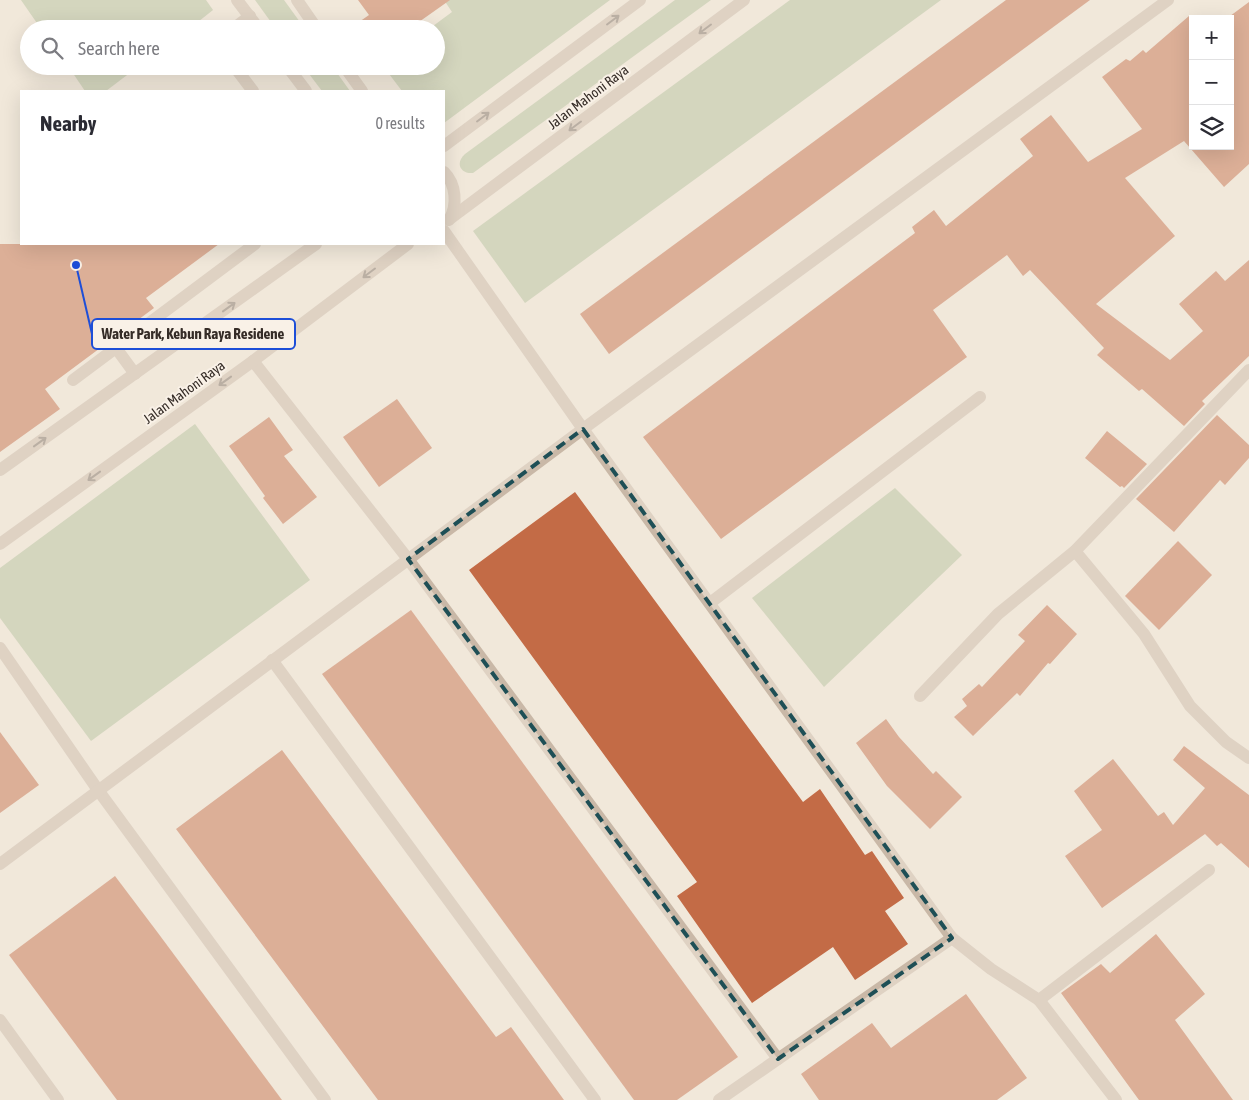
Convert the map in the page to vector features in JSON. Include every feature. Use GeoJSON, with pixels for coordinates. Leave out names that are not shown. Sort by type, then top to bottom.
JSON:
{"type":"FeatureCollection","features":[{"type":"Feature","properties":{"kind":"street"},"geometry":{"type":"LineString","coordinates":[[237,0],[253,20]]}},
{"type":"Feature","properties":{"kind":"street"},"geometry":{"type":"LineString","coordinates":[[297,0],[311,20]]}},
{"type":"Feature","properties":{"kind":"street"},"geometry":{"type":"LineString","coordinates":[[445,145],[640,0]]}},
{"type":"Feature","properties":{"kind":"street","name":"Jalan Mahoni Raya"},"geometry":{"type":"LineString","coordinates":[[447,222],[744,0]]}},
{"type":"Feature","properties":{"kind":"street"},"geometry":{"type":"LineString","coordinates":[[0,864],[583,429],[1168,0]]}},
{"type":"Feature","properties":{"kind":"street"},"geometry":{"type":"LineString","coordinates":[[245,20],[250,16]]}},
{"type":"Feature","properties":{"kind":"street"},"geometry":{"type":"LineString","coordinates":[[241,75],[252,90]]}},
{"type":"Feature","properties":{"kind":"street"},"geometry":{"type":"LineString","coordinates":[[294,75],[305,90]]}},
{"type":"Feature","properties":{"kind":"street"},"geometry":{"type":"LineString","coordinates":[[350,75],[361,90]]}},
{"type":"Feature","properties":{"kind":"street"},"geometry":{"type":"LineString","coordinates":[[445,174],[454,190],[455,204],[447,222]]}},
{"type":"Feature","properties":{"kind":"street"},"geometry":{"type":"LineString","coordinates":[[445,232],[583,429],[952,938],[991,969],[1039,1000],[1116,1100]]}},
{"type":"Feature","properties":{"kind":"street"},"geometry":{"type":"LineString","coordinates":[[73,380],[254,245]]}},
{"type":"Feature","properties":{"kind":"street"},"geometry":{"type":"LineString","coordinates":[[0,470],[315,245]]}},
{"type":"Feature","properties":{"kind":"street","name":"Jalan Mahoni Raya"},"geometry":{"type":"LineString","coordinates":[[0,544],[253,361],[407,245]]}},
{"type":"Feature","properties":{"kind":"street"},"geometry":{"type":"LineString","coordinates":[[116,348],[135,374]]}},
{"type":"Feature","properties":{"kind":"street"},"geometry":{"type":"LineString","coordinates":[[253,361],[408,559],[778,1059]]}},
{"type":"Feature","properties":{"kind":"street"},"geometry":{"type":"LineString","coordinates":[[920,696],[998,614],[1075,551],[1249,370]]}},
{"type":"Feature","properties":{"kind":"street"},"geometry":{"type":"LineString","coordinates":[[710,603],[980,397]]}},
{"type":"Feature","properties":{"kind":"street"},"geometry":{"type":"LineString","coordinates":[[1075,551],[1144,634],[1190,706],[1226,742],[1249,758]]}},
{"type":"Feature","properties":{"kind":"street"},"geometry":{"type":"LineString","coordinates":[[0,648],[98,790],[325,1100]]}},
{"type":"Feature","properties":{"kind":"street"},"geometry":{"type":"LineString","coordinates":[[272,660],[595,1100]]}},
{"type":"Feature","properties":{"kind":"street"},"geometry":{"type":"LineString","coordinates":[[1039,1000],[1209,870]]}},
{"type":"Feature","properties":{"kind":"street"},"geometry":{"type":"LineString","coordinates":[[719,1100],[952,938]]}},
{"type":"Feature","properties":{"kind":"street"},"geometry":{"type":"LineString","coordinates":[[0,1020],[58,1100]]}},
{"type":"Feature","properties":{"kind":"highlighted area"},"geometry":{"type":"Polygon","coordinates":[[[583,429],[952,938],[778,1059],[408,559],[583,429]]]}},
{"type":"Feature","properties":{"kind":"green space"},"geometry":{"type":"Polygon","coordinates":[[[21,0],[206,0],[213,10],[200,20],[35,20],[21,0]]]}},
{"type":"Feature","properties":{"kind":"green space"},"geometry":{"type":"Polygon","coordinates":[[[255,0],[284,0],[298,20],[269,20],[255,0]]]}},
{"type":"Feature","properties":{"kind":"green space"},"geometry":{"type":"Polygon","coordinates":[[[444,0],[610,0],[445,122],[445,90],[401,90],[390,75],[445,75],[445,20],[441,20],[452,12],[444,0]]]}},
{"type":"Feature","properties":{"kind":"green space"},"geometry":{"type":"Polygon","coordinates":[[[675,0],[711,0],[473,173],[462,170],[460,161],[465,154],[675,0]]]}},
{"type":"Feature","properties":{"kind":"green space"},"geometry":{"type":"Polygon","coordinates":[[[790,0],[941,0],[525,303],[473,231],[790,0]]]}},
{"type":"Feature","properties":{"kind":"green space"},"geometry":{"type":"Polygon","coordinates":[[[74,75],[127,75],[107,90],[84,90],[74,75]]]}},
{"type":"Feature","properties":{"kind":"green space"},"geometry":{"type":"Polygon","coordinates":[[[310,75],[338,75],[349,90],[321,90],[310,75]]]}},
{"type":"Feature","properties":{"kind":"green space"},"geometry":{"type":"Polygon","coordinates":[[[195,424],[310,580],[91,741],[0,618],[0,568],[195,424]]]}},
{"type":"Feature","properties":{"kind":"green space"},"geometry":{"type":"Polygon","coordinates":[[[895,488],[962,555],[824,687],[752,598],[895,488]]]}},
{"type":"Feature","properties":{"kind":"building"},"geometry":{"type":"Polygon","coordinates":[[[358,0],[450,0],[422,20],[362,20],[369,15],[358,0]]]}},
{"type":"Feature","properties":{"kind":"building"},"geometry":{"type":"Polygon","coordinates":[[[1006,0],[1090,0],[609,354],[580,314],[1006,0]]]}},
{"type":"Feature","properties":{"kind":"building"},"geometry":{"type":"Polygon","coordinates":[[[1249,2],[1249,164],[1224,187],[1192,150],[1234,150],[1234,15],[1231,15],[1249,2]]]}},
{"type":"Feature","properties":{"kind":"building"},"geometry":{"type":"Polygon","coordinates":[[[1189,16],[1189,147],[1184,141],[1125,178],[1175,236],[1096,304],[1170,360],[1203,331],[1179,304],[1216,271],[1225,281],[1249,260],[1249,356],[1202,401],[1205,404],[1184,426],[1142,389],[1139,391],[1097,355],[1104,348],[1030,270],[1023,276],[1007,255],[933,310],[967,357],[721,539],[643,437],[915,233],[912,227],[934,210],[946,226],[1033,156],[1020,139],[1051,115],[1088,162],[1142,129],[1102,77],[1126,59],[1130,61],[1143,50],[1146,53],[1189,16]]]}},
{"type":"Feature","properties":{"kind":"building"},"geometry":{"type":"Polygon","coordinates":[[[0,244],[218,245],[146,298],[154,308],[45,389],[60,409],[0,452],[0,244]]]}},
{"type":"Feature","properties":{"kind":"building"},"geometry":{"type":"Polygon","coordinates":[[[397,399],[432,448],[379,487],[343,437],[397,399]]]}},
{"type":"Feature","properties":{"kind":"building"},"geometry":{"type":"Polygon","coordinates":[[[1217,415],[1249,445],[1249,458],[1225,485],[1220,480],[1174,532],[1136,499],[1217,415]]]}},
{"type":"Feature","properties":{"kind":"building"},"geometry":{"type":"Polygon","coordinates":[[[269,417],[293,450],[284,456],[317,497],[283,524],[263,498],[265,496],[229,446],[269,417]]]}},
{"type":"Feature","properties":{"kind":"building"},"geometry":{"type":"Polygon","coordinates":[[[1107,431],[1147,464],[1124,488],[1120,487],[1085,458],[1107,431]]]}},
{"type":"Feature","properties":{"kind":"building"},"geometry":{"type":"Polygon","coordinates":[[[575,492],[803,802],[820,789],[865,855],[872,851],[904,898],[885,911],[908,944],[855,980],[833,947],[752,1003],[677,896],[697,882],[469,570],[575,492]]]}},
{"type":"Feature","properties":{"kind":"building"},"geometry":{"type":"Polygon","coordinates":[[[1178,541],[1212,575],[1159,630],[1125,596],[1178,541]]]}},
{"type":"Feature","properties":{"kind":"building"},"geometry":{"type":"Polygon","coordinates":[[[1047,605],[1077,634],[1050,664],[1048,663],[1020,696],[1017,693],[973,736],[954,717],[967,706],[962,699],[979,684],[982,687],[1025,641],[1018,635],[1047,605]]]}},
{"type":"Feature","properties":{"kind":"building"},"geometry":{"type":"Polygon","coordinates":[[[411,610],[738,1057],[677,1100],[634,1100],[322,674],[411,610]]]}},
{"type":"Feature","properties":{"kind":"building"},"geometry":{"type":"Polygon","coordinates":[[[886,719],[899,737],[933,774],[936,771],[962,797],[930,829],[887,786],[856,743],[886,719]]]}},
{"type":"Feature","properties":{"kind":"building"},"geometry":{"type":"Polygon","coordinates":[[[0,732],[39,785],[0,813],[0,732]]]}},
{"type":"Feature","properties":{"kind":"building"},"geometry":{"type":"Polygon","coordinates":[[[1184,746],[1249,795],[1249,868],[1221,843],[1217,846],[1205,834],[1102,908],[1065,856],[1102,830],[1074,791],[1113,759],[1158,816],[1164,812],[1173,825],[1205,788],[1173,760],[1184,746]]]}},
{"type":"Feature","properties":{"kind":"building"},"geometry":{"type":"Polygon","coordinates":[[[282,750],[496,1037],[511,1027],[564,1100],[378,1100],[176,829],[282,750]]]}},
{"type":"Feature","properties":{"kind":"building"},"geometry":{"type":"Polygon","coordinates":[[[115,876],[282,1100],[117,1100],[9,955],[115,876]]]}},
{"type":"Feature","properties":{"kind":"building"},"geometry":{"type":"Polygon","coordinates":[[[1156,934],[1205,994],[1175,1020],[1233,1100],[1139,1100],[1061,993],[1101,964],[1110,973],[1156,934]]]}},
{"type":"Feature","properties":{"kind":"building"},"geometry":{"type":"Polygon","coordinates":[[[966,994],[1027,1078],[997,1100],[819,1100],[801,1074],[872,1023],[891,1048],[966,994]]]}},
{"type":"Feature","properties":{"kind":"place","name":"Water Park, Kebun Raya Residene"},"geometry":{"type":"Point","coordinates":[76,265]}}]}
